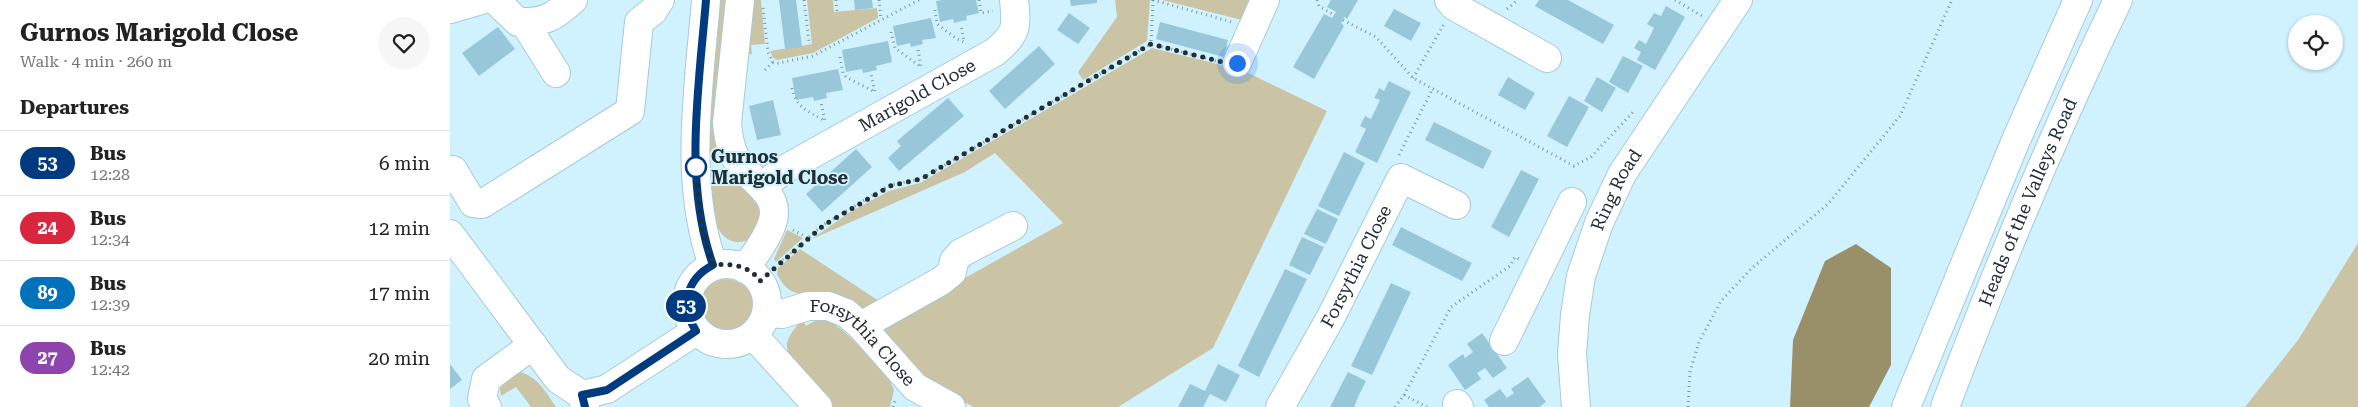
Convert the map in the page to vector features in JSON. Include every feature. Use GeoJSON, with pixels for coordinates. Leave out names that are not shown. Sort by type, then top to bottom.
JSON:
{"type":"FeatureCollection","features":[{"type":"Feature","properties":{"kind":"main road"},"geometry":{"type":"LineString","coordinates":[[450,9],[481,0]]}},
{"type":"Feature","properties":{"kind":"main road"},"geometry":{"type":"LineString","coordinates":[[495,0],[518,22],[535,23],[549,19],[574,0]]}},
{"type":"Feature","properties":{"kind":"main road"},"geometry":{"type":"LineString","coordinates":[[453,170],[473,203],[482,204],[630,111],[639,22],[654,11],[660,0]]}},
{"type":"Feature","properties":{"kind":"main road"},"geometry":{"type":"LineString","coordinates":[[706,0],[696,121],[696,176],[701,227],[713,265]]}},
{"type":"Feature","properties":{"kind":"main road"},"geometry":{"type":"LineString","coordinates":[[740,0],[727,123],[728,134],[738,162],[772,197],[774,214],[753,275]]}},
{"type":"Feature","properties":{"kind":"main road"},"geometry":{"type":"LineString","coordinates":[[1237,63],[1265,0]]}},
{"type":"Feature","properties":{"kind":"main road","name":"Ring Road"},"geometry":{"type":"LineString","coordinates":[[1576,407],[1572,354],[1581,276],[1599,223],[1622,174],[1738,0]]}},
{"type":"Feature","properties":{"kind":"main road","name":"Heads of the Valleys Road"},"geometry":{"type":"LineString","coordinates":[[1906,407],[2016,140],[2078,0]]}},
{"type":"Feature","properties":{"kind":"main road","name":"Heads of the Valleys Road"},"geometry":{"type":"LineString","coordinates":[[1946,407],[1980,315],[2032,188],[2118,0]]}},
{"type":"Feature","properties":{"kind":"main road"},"geometry":{"type":"LineString","coordinates":[[1452,3],[1547,58]]}},
{"type":"Feature","properties":{"kind":"main road","name":"Marigold Close"},"geometry":{"type":"LineString","coordinates":[[762,186],[787,168],[995,52],[1011,38],[1016,22],[1005,5]]}},
{"type":"Feature","properties":{"kind":"main road"},"geometry":{"type":"LineString","coordinates":[[524,22],[556,73]]}},
{"type":"Feature","properties":{"kind":"main road"},"geometry":{"type":"LineString","coordinates":[[1401,178],[1456,205]]}},
{"type":"Feature","properties":{"kind":"main road","name":"Forsythia Close"},"geometry":{"type":"LineString","coordinates":[[1280,407],[1331,317],[1401,178]]}},
{"type":"Feature","properties":{"kind":"main road"},"geometry":{"type":"LineString","coordinates":[[1504,341],[1572,202]]}},
{"type":"Feature","properties":{"kind":"main road"},"geometry":{"type":"LineString","coordinates":[[861,326],[941,281],[952,272],[954,261],[961,253],[1013,226]]}},
{"type":"Feature","properties":{"kind":"main road"},"geometry":{"type":"LineString","coordinates":[[450,234],[558,379],[584,401],[607,390],[696,331]]}},
{"type":"Feature","properties":{"kind":"main road"},"geometry":{"type":"LineString","coordinates":[[732,263],[753,275],[767,300],[767,312],[762,325],[753,335],[742,342],[730,345],[718,344],[706,339],[696,331],[690,321],[686,310],[687,298],[697,276],[713,265],[732,263]]}},
{"type":"Feature","properties":{"kind":"main road"},"geometry":{"type":"LineString","coordinates":[[1541,266],[1581,276]]}},
{"type":"Feature","properties":{"kind":"main road","name":"Forsythia Close"},"geometry":{"type":"LineString","coordinates":[[767,312],[782,314],[808,306],[828,306],[846,313],[861,326],[915,387],[951,407]]}},
{"type":"Feature","properties":{"kind":"main road"},"geometry":{"type":"LineString","coordinates":[[753,335],[818,407]]}},
{"type":"Feature","properties":{"kind":"main road"},"geometry":{"type":"LineString","coordinates":[[487,407],[482,399],[486,379],[533,345]]}},
{"type":"Feature","properties":{"kind":"path"},"geometry":{"type":"LineString","coordinates":[[762,0],[768,52],[773,62]]}},
{"type":"Feature","properties":{"kind":"path"},"geometry":{"type":"LineString","coordinates":[[804,0],[809,41]]}},
{"type":"Feature","properties":{"kind":"path"},"geometry":{"type":"LineString","coordinates":[[836,0],[837,12]]}},
{"type":"Feature","properties":{"kind":"path"},"geometry":{"type":"LineString","coordinates":[[879,0],[881,20]]}},
{"type":"Feature","properties":{"kind":"path"},"geometry":{"type":"LineString","coordinates":[[765,70],[773,62],[813,56],[919,0]]}},
{"type":"Feature","properties":{"kind":"path"},"geometry":{"type":"LineString","coordinates":[[979,0],[981,13],[1005,5]]}},
{"type":"Feature","properties":{"kind":"path"},"geometry":{"type":"LineString","coordinates":[[1151,44],[1153,0],[1252,29]]}},
{"type":"Feature","properties":{"kind":"path"},"geometry":{"type":"LineString","coordinates":[[1317,0],[1319,6],[1334,15]]}},
{"type":"Feature","properties":{"kind":"path"},"geometry":{"type":"LineString","coordinates":[[1675,0],[1720,27]]}},
{"type":"Feature","properties":{"kind":"path"},"geometry":{"type":"LineString","coordinates":[[1688,407],[1690,372],[1698,342],[1721,301],[1752,268],[1828,204],[1900,116],[1952,0]]}},
{"type":"Feature","properties":{"kind":"path"},"geometry":{"type":"LineString","coordinates":[[1413,78],[1452,3]]}},
{"type":"Feature","properties":{"kind":"path"},"geometry":{"type":"LineString","coordinates":[[935,10],[937,24],[964,42],[961,26]]}},
{"type":"Feature","properties":{"kind":"path"},"geometry":{"type":"LineString","coordinates":[[1342,20],[1376,37],[1413,78],[1574,166],[1591,158],[1642,103]]}},
{"type":"Feature","properties":{"kind":"path"},"geometry":{"type":"LineString","coordinates":[[891,32],[895,48],[921,67],[918,49]]}},
{"type":"Feature","properties":{"kind":"path"},"geometry":{"type":"LineString","coordinates":[[753,275],[863,201],[890,186],[921,179],[1151,44],[1226,63],[1237,63]]}},
{"type":"Feature","properties":{"kind":"path"},"geometry":{"type":"LineString","coordinates":[[840,57],[843,73],[846,77],[875,92],[871,74]]}},
{"type":"Feature","properties":{"kind":"path"},"geometry":{"type":"LineString","coordinates":[[792,88],[794,100],[798,105],[825,120],[821,102]]}},
{"type":"Feature","properties":{"kind":"path"},"geometry":{"type":"LineString","coordinates":[[1401,178],[1391,172],[1433,88]]}},
{"type":"Feature","properties":{"kind":"path"},"geometry":{"type":"LineString","coordinates":[[788,228],[808,238]]}},
{"type":"Feature","properties":{"kind":"path"},"geometry":{"type":"LineString","coordinates":[[1395,407],[1404,395],[1450,307],[1510,266],[1515,257],[1541,266]]}},
{"type":"Feature","properties":{"kind":"path"},"geometry":{"type":"LineString","coordinates":[[1404,395],[1427,407]]}},
{"type":"Feature","properties":{"kind":"shaded area"},"geometry":{"type":"Polygon","coordinates":[[[716,0],[730,0],[719,132],[716,149],[708,156],[706,127],[716,0]]]}},
{"type":"Feature","properties":{"kind":"shaded area"},"geometry":{"type":"Polygon","coordinates":[[[754,0],[761,0],[765,44],[751,45],[752,54],[749,54],[747,43],[754,0]]]}},
{"type":"Feature","properties":{"kind":"shaded area"},"geometry":{"type":"Polygon","coordinates":[[[807,0],[833,0],[834,12],[877,8],[878,18],[813,53],[777,60],[773,58],[770,51],[812,44],[807,0]]]}},
{"type":"Feature","properties":{"kind":"shaded area"},"geometry":{"type":"Polygon","coordinates":[[[1115,0],[1150,0],[1147,41],[1083,80],[1078,72],[1117,17],[1115,0]]]}},
{"type":"Feature","properties":{"kind":"shaded area"},"geometry":{"type":"Polygon","coordinates":[[[1162,0],[1252,0],[1242,20],[1162,0]]]}},
{"type":"Feature","properties":{"kind":"shaded area"},"geometry":{"type":"Polygon","coordinates":[[[1152,48],[1242,70],[1327,111],[1213,348],[1118,407],[974,407],[934,387],[883,336],[883,324],[1063,223],[995,153],[965,172],[812,239],[850,212],[889,191],[920,183],[1152,48]]]}},
{"type":"Feature","properties":{"kind":"shaded area"},"geometry":{"type":"Polygon","coordinates":[[[728,167],[762,201],[765,217],[752,240],[738,242],[728,239],[722,234],[715,220],[710,186],[728,167]]]}},
{"type":"Feature","properties":{"kind":"shaded area"},"geometry":{"type":"Polygon","coordinates":[[[787,230],[803,238],[776,262],[774,259],[787,230]]]}},
{"type":"Feature","properties":{"kind":"shaded area"},"geometry":{"type":"Polygon","coordinates":[[[2358,243],[2358,407],[2245,407],[2298,340],[2358,243]]]}},
{"type":"Feature","properties":{"kind":"shaded area"},"geometry":{"type":"Polygon","coordinates":[[[1856,244],[1891,268],[1891,365],[1869,407],[1790,407],[1793,340],[1825,261],[1856,244]]]}},
{"type":"Feature","properties":{"kind":"shaded area"},"geometry":{"type":"Polygon","coordinates":[[[800,249],[882,303],[866,311],[805,293],[796,293],[788,289],[777,274],[778,268],[800,249]]]}},
{"type":"Feature","properties":{"kind":"shaded area"},"geometry":{"type":"Polygon","coordinates":[[[726,279],[737,281],[746,287],[752,296],[754,307],[752,318],[746,327],[737,333],[726,335],[715,333],[706,327],[700,318],[698,307],[700,296],[706,287],[715,281],[726,279]]]}},
{"type":"Feature","properties":{"kind":"shaded area"},"geometry":{"type":"Polygon","coordinates":[[[802,320],[806,326],[824,320],[840,328],[849,336],[890,381],[894,390],[890,407],[832,407],[804,378],[791,360],[787,343],[789,337],[802,320]]]}},
{"type":"Feature","properties":{"kind":"shaded area"},"geometry":{"type":"Polygon","coordinates":[[[520,372],[537,381],[556,407],[531,407],[516,387],[501,396],[500,389],[506,381],[520,372]]]}},
{"type":"Feature","properties":{"kind":"building"},"geometry":{"type":"Polygon","coordinates":[[[779,0],[796,0],[802,47],[785,49],[779,0]]]}},
{"type":"Feature","properties":{"kind":"building"},"geometry":{"type":"Polygon","coordinates":[[[854,0],[872,0],[873,8],[855,10],[854,0]]]}},
{"type":"Feature","properties":{"kind":"building"},"geometry":{"type":"Polygon","coordinates":[[[976,0],[979,13],[966,16],[967,20],[954,23],[953,19],[940,22],[936,1],[976,0]]]}},
{"type":"Feature","properties":{"kind":"building"},"geometry":{"type":"Polygon","coordinates":[[[1070,0],[1097,0],[1097,3],[1071,6],[1070,0]]]}},
{"type":"Feature","properties":{"kind":"building"},"geometry":{"type":"Polygon","coordinates":[[[1331,0],[1358,0],[1347,19],[1344,17],[1341,23],[1344,26],[1314,79],[1293,67],[1324,14],[1332,18],[1336,12],[1327,7],[1331,0]]]}},
{"type":"Feature","properties":{"kind":"building"},"geometry":{"type":"Polygon","coordinates":[[[1539,0],[1568,0],[1614,25],[1603,44],[1535,6],[1539,0]]]}},
{"type":"Feature","properties":{"kind":"building"},"geometry":{"type":"Polygon","coordinates":[[[1666,6],[1685,17],[1655,70],[1637,60],[1641,52],[1634,48],[1639,40],[1646,44],[1654,28],[1647,24],[1654,13],[1661,16],[1666,6]]]}},
{"type":"Feature","properties":{"kind":"building"},"geometry":{"type":"Polygon","coordinates":[[[1394,9],[1421,23],[1411,41],[1384,26],[1394,9]]]}},
{"type":"Feature","properties":{"kind":"building"},"geometry":{"type":"Polygon","coordinates":[[[1069,13],[1090,28],[1078,44],[1057,30],[1069,13]]]}},
{"type":"Feature","properties":{"kind":"building"},"geometry":{"type":"Polygon","coordinates":[[[931,18],[936,38],[922,40],[923,44],[911,47],[910,43],[897,46],[893,26],[931,18]]]}},
{"type":"Feature","properties":{"kind":"building"},"geometry":{"type":"Polygon","coordinates":[[[1160,22],[1228,40],[1224,57],[1156,39],[1160,22]]]}},
{"type":"Feature","properties":{"kind":"building"},"geometry":{"type":"Polygon","coordinates":[[[498,27],[515,49],[479,76],[462,53],[498,27]]]}},
{"type":"Feature","properties":{"kind":"building"},"geometry":{"type":"Polygon","coordinates":[[[888,41],[892,62],[876,66],[877,70],[868,72],[863,73],[862,69],[846,72],[842,50],[888,41]]]}},
{"type":"Feature","properties":{"kind":"building"},"geometry":{"type":"Polygon","coordinates":[[[1039,46],[1055,64],[1005,109],[989,91],[1039,46]]]}},
{"type":"Feature","properties":{"kind":"building"},"geometry":{"type":"Polygon","coordinates":[[[1623,56],[1643,66],[1628,93],[1609,82],[1623,56]]]}},
{"type":"Feature","properties":{"kind":"building"},"geometry":{"type":"Polygon","coordinates":[[[838,69],[843,90],[826,93],[827,98],[814,101],[813,97],[796,100],[792,78],[838,69]]]}},
{"type":"Feature","properties":{"kind":"building"},"geometry":{"type":"Polygon","coordinates":[[[1508,77],[1535,93],[1525,110],[1498,95],[1508,77]]]}},
{"type":"Feature","properties":{"kind":"building"},"geometry":{"type":"Polygon","coordinates":[[[1597,77],[1616,88],[1602,112],[1584,101],[1597,77]]]}},
{"type":"Feature","properties":{"kind":"building"},"geometry":{"type":"Polygon","coordinates":[[[1389,81],[1411,92],[1377,163],[1355,152],[1366,129],[1360,126],[1365,116],[1371,119],[1380,100],[1374,98],[1379,88],[1384,91],[1389,81]]]}},
{"type":"Feature","properties":{"kind":"building"},"geometry":{"type":"Polygon","coordinates":[[[1569,96],[1589,107],[1567,147],[1547,136],[1569,96]]]}},
{"type":"Feature","properties":{"kind":"building"},"geometry":{"type":"Polygon","coordinates":[[[948,98],[964,116],[899,171],[888,158],[901,146],[897,141],[948,98]]]}},
{"type":"Feature","properties":{"kind":"building"},"geometry":{"type":"Polygon","coordinates":[[[773,100],[781,135],[757,140],[749,106],[773,100]]]}},
{"type":"Feature","properties":{"kind":"building"},"geometry":{"type":"Polygon","coordinates":[[[1434,122],[1492,151],[1483,169],[1425,140],[1434,122]]]}},
{"type":"Feature","properties":{"kind":"building"},"geometry":{"type":"Polygon","coordinates":[[[856,149],[872,167],[822,212],[806,194],[856,149]]]}},
{"type":"Feature","properties":{"kind":"building"},"geometry":{"type":"Polygon","coordinates":[[[1344,152],[1365,163],[1339,216],[1318,206],[1344,152]]]}},
{"type":"Feature","properties":{"kind":"building"},"geometry":{"type":"Polygon","coordinates":[[[1521,170],[1539,179],[1509,237],[1491,227],[1521,170]]]}},
{"type":"Feature","properties":{"kind":"building"},"geometry":{"type":"Polygon","coordinates":[[[1317,209],[1338,219],[1326,244],[1304,234],[1317,209]]]}},
{"type":"Feature","properties":{"kind":"building"},"geometry":{"type":"Polygon","coordinates":[[[1401,227],[1472,263],[1462,281],[1392,245],[1401,227]]]}},
{"type":"Feature","properties":{"kind":"building"},"geometry":{"type":"Polygon","coordinates":[[[1302,237],[1324,247],[1310,275],[1289,265],[1302,237]]]}},
{"type":"Feature","properties":{"kind":"building"},"geometry":{"type":"Polygon","coordinates":[[[1285,269],[1307,279],[1259,377],[1238,366],[1285,269]]]}},
{"type":"Feature","properties":{"kind":"building"},"geometry":{"type":"Polygon","coordinates":[[[1391,283],[1411,292],[1372,375],[1351,366],[1391,283]]]}},
{"type":"Feature","properties":{"kind":"building"},"geometry":{"type":"Polygon","coordinates":[[[1482,333],[1507,368],[1493,378],[1485,368],[1477,373],[1481,379],[1465,390],[1448,365],[1463,354],[1465,358],[1473,352],[1467,344],[1482,333]]]}},
{"type":"Feature","properties":{"kind":"building"},"geometry":{"type":"Polygon","coordinates":[[[450,364],[462,380],[450,389],[450,364]]]}},
{"type":"Feature","properties":{"kind":"building"},"geometry":{"type":"Polygon","coordinates":[[[1218,364],[1240,375],[1226,402],[1210,394],[1203,407],[1178,407],[1190,384],[1205,391],[1218,364]]]}},
{"type":"Feature","properties":{"kind":"building"},"geometry":{"type":"Polygon","coordinates":[[[1348,372],[1366,381],[1354,407],[1330,407],[1348,372]]]}},
{"type":"Feature","properties":{"kind":"building"},"geometry":{"type":"Polygon","coordinates":[[[1528,377],[1546,402],[1539,407],[1489,407],[1484,400],[1500,389],[1507,398],[1514,393],[1511,389],[1528,377]]]}},
{"type":"Feature","properties":{"kind":"bus line","name":"53"},"geometry":{"type":"LineString","coordinates":[[585,407],[582,395],[607,390],[696,331],[686,310],[690,286],[697,276],[713,265],[701,227],[696,176],[696,121],[706,0]]}},
{"type":"Feature","properties":{"kind":"place","name":"Gurnos Marigold Close"},"geometry":{"type":"Point","coordinates":[696,167]}},
{"type":"Feature","properties":{"kind":"route"},"geometry":{"type":"LineString","coordinates":[[696,167],[701,227],[713,265],[732,263],[756,276],[760,281],[771,269],[824,225],[863,201],[890,186],[921,179],[1151,44],[1226,63],[1237,63]]}}]}
